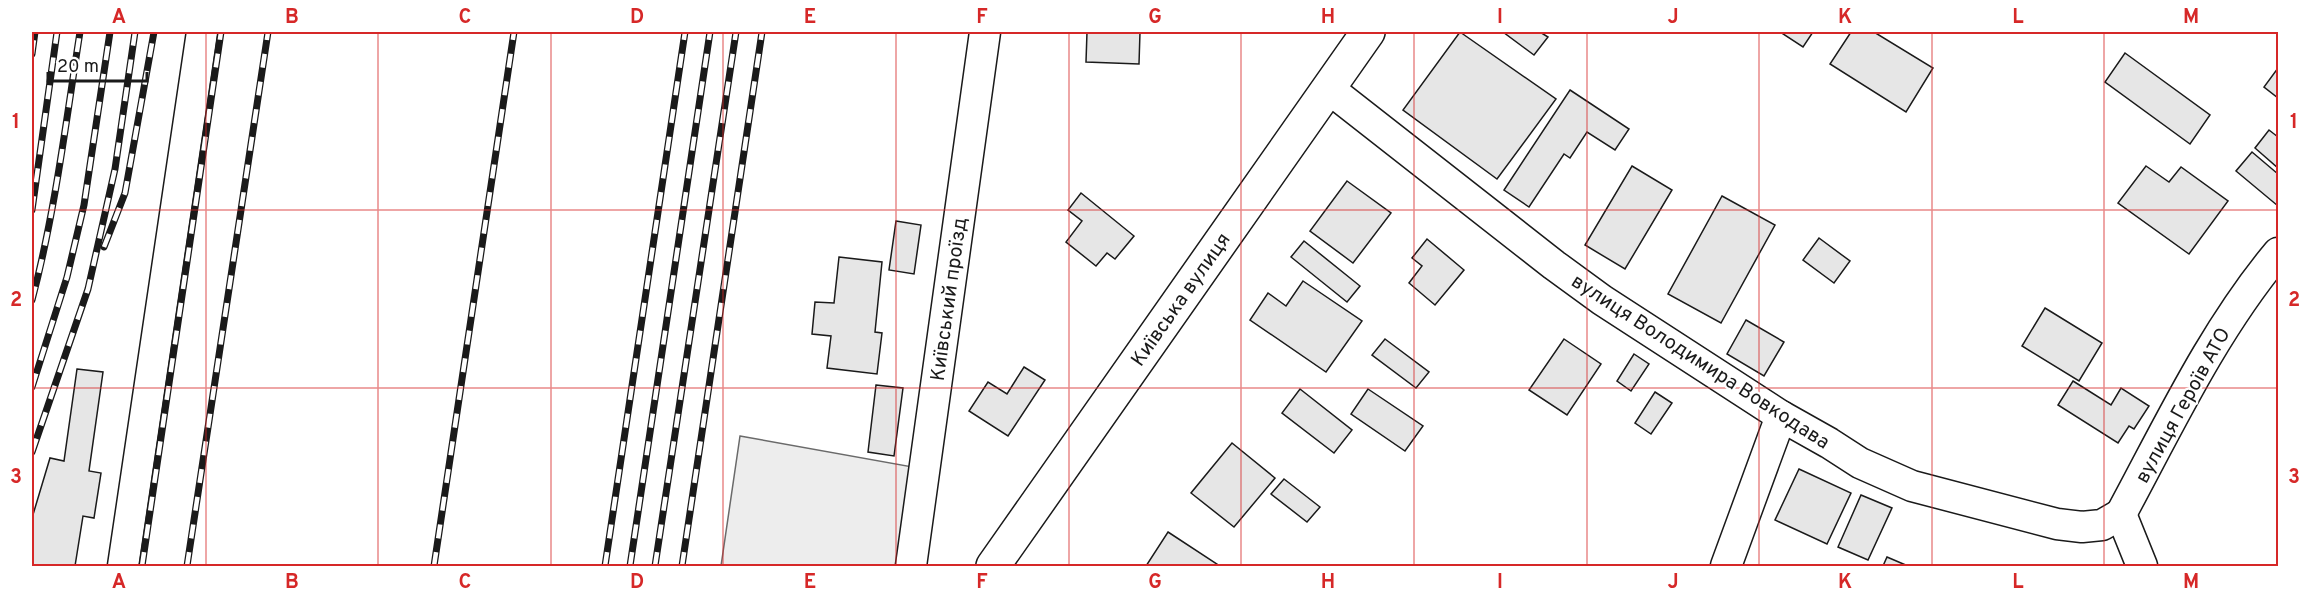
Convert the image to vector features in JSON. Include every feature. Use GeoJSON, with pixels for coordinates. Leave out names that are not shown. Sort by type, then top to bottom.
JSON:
{"type":"FeatureCollection","features":[{"type":"Feature","properties":{"kind":"street"},"geometry":{"type":"LineString","coordinates":[[123,567],[202,32]]}},
{"type":"Feature","properties":{"kind":"street","name":"Київський проїзд"},"geometry":{"type":"LineString","coordinates":[[910,567],[985,32]]}},
{"type":"Feature","properties":{"kind":"street","name":"Київська вулиця"},"geometry":{"type":"LineString","coordinates":[[993,567],[1368,32]]}},
{"type":"Feature","properties":{"kind":"street","name":"вулиця Володимира Вовкодава"},"geometry":{"type":"LineString","coordinates":[[1328,88],[1602,300],[1781,416],[1860,463],[1912,486],[2057,524],[2102,525],[2121,514]]}},
{"type":"Feature","properties":{"kind":"street","name":"вулиця Героїв АТО"},"geometry":{"type":"LineString","coordinates":[[2121,514],[2207,356],[2241,302],[2278,252]]}},
{"type":"Feature","properties":{"kind":"street"},"geometry":{"type":"LineString","coordinates":[[1726,567],[1781,416]]}},
{"type":"Feature","properties":{"kind":"street"},"geometry":{"type":"LineString","coordinates":[[2121,514],[2142,567]]}},
{"type":"Feature","properties":{"kind":"shaded area"},"geometry":{"type":"Polygon","coordinates":[[[740,436],[924,469],[911,566],[721,566],[740,436]]]}},
{"type":"Feature","properties":{"kind":"building"},"geometry":{"type":"Polygon","coordinates":[[[1087,32],[1140,32],[1139,64],[1086,62],[1087,32]]]}},
{"type":"Feature","properties":{"kind":"building"},"geometry":{"type":"Polygon","coordinates":[[[1460,32],[1556,99],[1497,179],[1403,110],[1460,32]]]}},
{"type":"Feature","properties":{"kind":"building"},"geometry":{"type":"Polygon","coordinates":[[[1503,32],[1540,32],[1548,37],[1534,55],[1503,32]]]}},
{"type":"Feature","properties":{"kind":"building"},"geometry":{"type":"Polygon","coordinates":[[[1780,32],[1813,32],[1803,47],[1780,32]]]}},
{"type":"Feature","properties":{"kind":"building"},"geometry":{"type":"Polygon","coordinates":[[[1851,32],[1874,32],[1933,68],[1906,112],[1830,64],[1851,32]]]}},
{"type":"Feature","properties":{"kind":"building"},"geometry":{"type":"Polygon","coordinates":[[[2125,53],[2210,115],[2190,144],[2105,82],[2125,53]]]}},
{"type":"Feature","properties":{"kind":"building"},"geometry":{"type":"Polygon","coordinates":[[[2278,68],[2278,98],[2264,87],[2278,68]]]}},
{"type":"Feature","properties":{"kind":"building"},"geometry":{"type":"Polygon","coordinates":[[[1570,90],[1629,129],[1615,150],[1587,132],[1570,158],[1564,154],[1529,207],[1504,190],[1570,90]]]}},
{"type":"Feature","properties":{"kind":"building"},"geometry":{"type":"Polygon","coordinates":[[[2269,130],[2278,137],[2278,168],[2255,148],[2269,130]]]}},
{"type":"Feature","properties":{"kind":"building"},"geometry":{"type":"Polygon","coordinates":[[[2252,152],[2278,174],[2278,206],[2236,171],[2252,152]]]}},
{"type":"Feature","properties":{"kind":"building"},"geometry":{"type":"Polygon","coordinates":[[[1632,166],[1672,190],[1625,269],[1585,245],[1632,166]]]}},
{"type":"Feature","properties":{"kind":"building"},"geometry":{"type":"Polygon","coordinates":[[[2146,166],[2169,182],[2181,167],[2228,201],[2189,254],[2118,203],[2146,166]]]}},
{"type":"Feature","properties":{"kind":"building"},"geometry":{"type":"Polygon","coordinates":[[[1347,181],[1391,213],[1353,263],[1310,231],[1347,181]]]}},
{"type":"Feature","properties":{"kind":"building"},"geometry":{"type":"Polygon","coordinates":[[[1081,193],[1134,236],[1115,259],[1107,253],[1096,266],[1066,242],[1082,221],[1068,210],[1081,193]]]}},
{"type":"Feature","properties":{"kind":"building"},"geometry":{"type":"Polygon","coordinates":[[[1722,196],[1775,225],[1721,323],[1668,294],[1722,196]]]}},
{"type":"Feature","properties":{"kind":"building"},"geometry":{"type":"Polygon","coordinates":[[[896,221],[921,225],[914,274],[889,270],[896,221]]]}},
{"type":"Feature","properties":{"kind":"building"},"geometry":{"type":"Polygon","coordinates":[[[1819,238],[1850,261],[1834,283],[1803,260],[1819,238]]]}},
{"type":"Feature","properties":{"kind":"building"},"geometry":{"type":"Polygon","coordinates":[[[1427,239],[1464,270],[1435,305],[1409,283],[1422,266],[1412,258],[1427,239]]]}},
{"type":"Feature","properties":{"kind":"building"},"geometry":{"type":"Polygon","coordinates":[[[1304,241],[1360,286],[1347,302],[1291,257],[1304,241]]]}},
{"type":"Feature","properties":{"kind":"building"},"geometry":{"type":"Polygon","coordinates":[[[839,257],[882,262],[875,332],[882,333],[877,374],[827,368],[831,336],[812,334],[815,302],[834,303],[839,257]]]}},
{"type":"Feature","properties":{"kind":"building"},"geometry":{"type":"Polygon","coordinates":[[[1303,281],[1362,321],[1326,372],[1250,320],[1268,293],[1286,306],[1303,281]]]}},
{"type":"Feature","properties":{"kind":"building"},"geometry":{"type":"Polygon","coordinates":[[[2045,308],[2102,343],[2079,381],[2022,346],[2045,308]]]}},
{"type":"Feature","properties":{"kind":"building"},"geometry":{"type":"Polygon","coordinates":[[[1746,320],[1784,342],[1764,376],[1727,354],[1746,320]]]}},
{"type":"Feature","properties":{"kind":"building"},"geometry":{"type":"Polygon","coordinates":[[[1385,339],[1429,372],[1416,388],[1372,355],[1385,339]]]}},
{"type":"Feature","properties":{"kind":"building"},"geometry":{"type":"Polygon","coordinates":[[[1564,339],[1601,364],[1567,415],[1529,390],[1564,339]]]}},
{"type":"Feature","properties":{"kind":"building"},"geometry":{"type":"Polygon","coordinates":[[[1634,354],[1649,364],[1631,391],[1617,381],[1634,354]]]}},
{"type":"Feature","properties":{"kind":"building"},"geometry":{"type":"Polygon","coordinates":[[[1024,367],[1045,380],[1008,436],[969,411],[988,382],[1007,394],[1024,367]]]}},
{"type":"Feature","properties":{"kind":"building"},"geometry":{"type":"Polygon","coordinates":[[[77,369],[103,372],[89,471],[101,473],[94,518],[83,516],[75,566],[32,566],[32,518],[50,458],[64,461],[77,369]]]}},
{"type":"Feature","properties":{"kind":"building"},"geometry":{"type":"Polygon","coordinates":[[[2073,381],[2111,405],[2121,388],[2149,406],[2134,429],[2129,426],[2118,443],[2058,405],[2073,381]]]}},
{"type":"Feature","properties":{"kind":"building"},"geometry":{"type":"Polygon","coordinates":[[[876,385],[903,388],[894,456],[868,452],[876,385]]]}},
{"type":"Feature","properties":{"kind":"building"},"geometry":{"type":"Polygon","coordinates":[[[1300,389],[1352,430],[1334,453],[1282,413],[1300,389]]]}},
{"type":"Feature","properties":{"kind":"building"},"geometry":{"type":"Polygon","coordinates":[[[1368,389],[1423,426],[1405,451],[1351,414],[1368,389]]]}},
{"type":"Feature","properties":{"kind":"building"},"geometry":{"type":"Polygon","coordinates":[[[1655,392],[1672,403],[1651,434],[1635,423],[1655,392]]]}},
{"type":"Feature","properties":{"kind":"building"},"geometry":{"type":"Polygon","coordinates":[[[1232,443],[1275,478],[1234,527],[1191,493],[1232,443]]]}},
{"type":"Feature","properties":{"kind":"building"},"geometry":{"type":"Polygon","coordinates":[[[1799,469],[1851,493],[1827,544],[1775,520],[1799,469]]]}},
{"type":"Feature","properties":{"kind":"building"},"geometry":{"type":"Polygon","coordinates":[[[1284,479],[1320,507],[1307,522],[1271,494],[1284,479]]]}},
{"type":"Feature","properties":{"kind":"building"},"geometry":{"type":"Polygon","coordinates":[[[1861,495],[1892,508],[1868,560],[1838,547],[1861,495]]]}},
{"type":"Feature","properties":{"kind":"building"},"geometry":{"type":"Polygon","coordinates":[[[1168,532],[1217,564],[1215,566],[1146,566],[1168,532]]]}},
{"type":"Feature","properties":{"kind":"building"},"geometry":{"type":"Polygon","coordinates":[[[1887,557],[1908,566],[1883,566],[1887,557]]]}},
{"type":"Feature","properties":{"kind":"railway"},"geometry":{"type":"LineString","coordinates":[[32,54],[35,32]]}},
{"type":"Feature","properties":{"kind":"railway"},"geometry":{"type":"LineString","coordinates":[[32,210],[57,32]]}},
{"type":"Feature","properties":{"kind":"railway"},"geometry":{"type":"LineString","coordinates":[[32,300],[54,200],[80,32]]}},
{"type":"Feature","properties":{"kind":"railway"},"geometry":{"type":"LineString","coordinates":[[32,387],[67,277],[84,205],[110,32]]}},
{"type":"Feature","properties":{"kind":"railway"},"geometry":{"type":"LineString","coordinates":[[32,452],[88,289],[115,169],[135,32]]}},
{"type":"Feature","properties":{"kind":"railway"},"geometry":{"type":"LineString","coordinates":[[104,247],[125,193],[154,32]]}},
{"type":"Feature","properties":{"kind":"railway"},"geometry":{"type":"LineString","coordinates":[[142,566],[221,32]]}},
{"type":"Feature","properties":{"kind":"railway"},"geometry":{"type":"LineString","coordinates":[[187,566],[268,32]]}},
{"type":"Feature","properties":{"kind":"railway"},"geometry":{"type":"LineString","coordinates":[[434,566],[514,32]]}},
{"type":"Feature","properties":{"kind":"railway"},"geometry":{"type":"LineString","coordinates":[[605,566],[685,32]]}},
{"type":"Feature","properties":{"kind":"railway"},"geometry":{"type":"LineString","coordinates":[[630,566],[710,32]]}},
{"type":"Feature","properties":{"kind":"railway"},"geometry":{"type":"LineString","coordinates":[[655,566],[736,32]]}},
{"type":"Feature","properties":{"kind":"railway"},"geometry":{"type":"LineString","coordinates":[[682,566],[762,32]]}}]}
